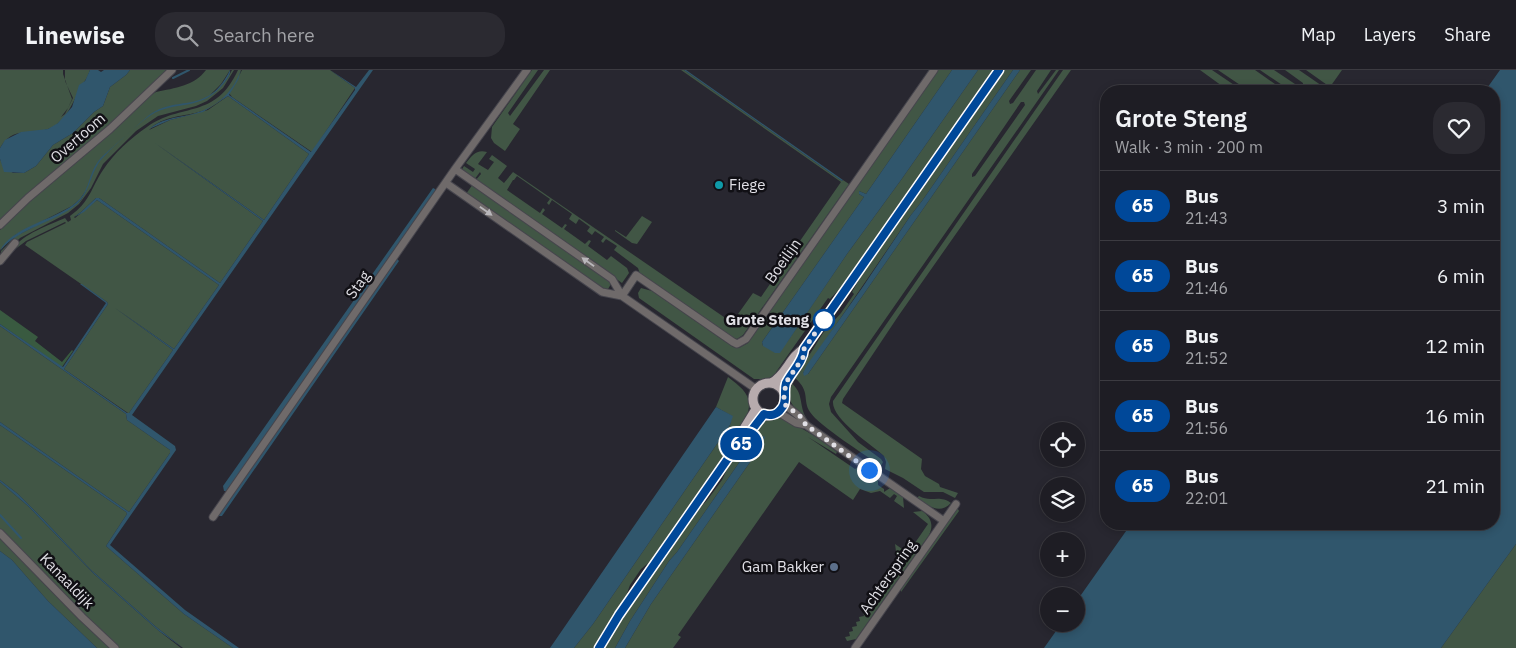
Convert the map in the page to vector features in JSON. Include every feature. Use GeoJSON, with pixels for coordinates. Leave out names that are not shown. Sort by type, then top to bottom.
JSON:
{"type":"FeatureCollection","features":[{"type":"Feature","properties":{"kind":"main road"},"geometry":{"type":"LineString","coordinates":[[804,349],[804,356],[787,381],[784,404],[778,412],[771,415],[760,412],[753,402],[756,389],[762,384],[778,379],[799,352],[804,349],[999,70]]}},
{"type":"Feature","properties":{"kind":"main road"},"geometry":{"type":"LineString","coordinates":[[771,382],[778,385],[784,393]]}},
{"type":"Feature","properties":{"kind":"main road"},"geometry":{"type":"LineString","coordinates":[[599,648],[619,615],[736,447],[737,440],[760,412]]}},
{"type":"Feature","properties":{"kind":"street","name":"Overtoom"},"geometry":{"type":"LineString","coordinates":[[0,225],[28,198],[110,129],[172,70]]}},
{"type":"Feature","properties":{"kind":"street","name":"Stag"},"geometry":{"type":"LineString","coordinates":[[213,517],[527,70]]}},
{"type":"Feature","properties":{"kind":"street","name":"Boeilijn"},"geometry":{"type":"LineString","coordinates":[[622,296],[636,275],[733,342],[737,344],[746,339],[934,70]]}},
{"type":"Feature","properties":{"kind":"street"},"geometry":{"type":"LineString","coordinates":[[455,170],[612,279],[622,296]]}},
{"type":"Feature","properties":{"kind":"street"},"geometry":{"type":"LineString","coordinates":[[446,183],[602,292],[622,296],[756,389]]}},
{"type":"Feature","properties":{"kind":"street"},"geometry":{"type":"LineString","coordinates":[[0,261],[15,243]]}},
{"type":"Feature","properties":{"kind":"street"},"geometry":{"type":"LineString","coordinates":[[784,404],[800,416],[806,425],[944,521]]}},
{"type":"Feature","properties":{"kind":"street"},"geometry":{"type":"LineString","coordinates":[[778,412],[796,423],[806,425]]}},
{"type":"Feature","properties":{"kind":"street","name":"Achterspring"},"geometry":{"type":"LineString","coordinates":[[854,648],[956,504]]}},
{"type":"Feature","properties":{"kind":"street","name":"Kanaaldijk"},"geometry":{"type":"LineString","coordinates":[[0,533],[91,626],[116,648]]}},
{"type":"Feature","properties":{"kind":"green space"},"geometry":{"type":"Polygon","coordinates":[[[0,70],[63,70],[65,80],[65,70],[90,70],[69,110],[61,121],[48,129],[22,132],[11,136],[0,148],[0,70]]]}},
{"type":"Feature","properties":{"kind":"green space"},"geometry":{"type":"Polygon","coordinates":[[[130,70],[167,70],[106,129],[30,192],[0,220],[0,159],[3,166],[13,173],[24,173],[36,166],[53,145],[73,133],[94,112],[103,106],[110,87],[130,70]]]}},
{"type":"Feature","properties":{"kind":"green space"},"geometry":{"type":"Polygon","coordinates":[[[206,70],[230,70],[221,84],[210,95],[220,87],[232,70],[234,70],[223,88],[207,101],[196,106],[158,116],[136,131],[103,164],[91,188],[79,204],[68,213],[20,238],[0,258],[1,251],[16,236],[74,206],[81,200],[87,189],[72,206],[15,235],[0,250],[0,230],[23,207],[104,139],[151,95],[190,83],[206,70]]]}},
{"type":"Feature","properties":{"kind":"green space"},"geometry":{"type":"Polygon","coordinates":[[[238,70],[241,70],[239,76],[242,70],[330,70],[355,88],[312,152],[232,97],[229,93],[218,103],[228,96],[309,154],[264,220],[155,143],[263,221],[220,283],[99,198],[96,198],[74,217],[75,218],[97,200],[219,285],[174,349],[115,308],[173,350],[128,413],[64,369],[108,304],[25,245],[27,242],[66,223],[26,241],[14,250],[14,248],[23,239],[37,230],[65,218],[68,222],[71,220],[70,216],[86,200],[107,164],[129,141],[147,127],[160,119],[208,103],[229,86],[238,70]],[[215,105],[206,110],[167,119],[149,130],[170,120],[208,110],[215,105]]]}},
{"type":"Feature","properties":{"kind":"green space"},"geometry":{"type":"Polygon","coordinates":[[[532,70],[538,70],[508,113],[510,116],[544,70],[550,70],[513,124],[520,129],[505,151],[494,143],[491,138],[492,127],[532,70]]]}},
{"type":"Feature","properties":{"kind":"green space"},"geometry":{"type":"Polygon","coordinates":[[[681,70],[684,70],[842,181],[849,184],[743,335],[737,339],[640,274],[638,268],[614,250],[617,246],[606,239],[603,243],[601,241],[604,237],[595,231],[592,235],[587,231],[590,227],[579,219],[576,224],[569,219],[572,214],[552,200],[549,205],[547,203],[550,199],[517,176],[507,190],[540,213],[543,208],[545,210],[542,214],[562,228],[565,224],[567,225],[564,229],[585,244],[589,240],[591,241],[588,246],[607,260],[611,256],[627,268],[629,273],[622,283],[475,181],[481,174],[480,172],[474,180],[461,171],[464,166],[473,172],[475,169],[466,163],[470,157],[480,151],[487,152],[478,164],[488,170],[494,162],[489,159],[492,155],[507,166],[498,178],[504,183],[513,172],[737,326],[743,318],[738,314],[753,293],[761,297],[841,182],[681,70]]]}},
{"type":"Feature","properties":{"kind":"green space"},"geometry":{"type":"Polygon","coordinates":[[[937,70],[952,70],[866,194],[859,191],[859,194],[864,197],[762,342],[763,346],[787,342],[978,70],[994,70],[965,109],[960,119],[847,281],[830,299],[828,298],[776,372],[779,374],[770,379],[754,379],[639,298],[638,293],[641,288],[652,291],[733,347],[739,348],[748,343],[937,70]]]}},
{"type":"Feature","properties":{"kind":"green space"},"geometry":{"type":"Polygon","coordinates":[[[1004,70],[1013,70],[803,373],[808,374],[1020,70],[1031,70],[1009,101],[1010,104],[1013,103],[1036,70],[1051,70],[1037,91],[1038,94],[1056,70],[1059,70],[831,397],[829,404],[831,412],[858,442],[881,459],[883,462],[881,466],[815,418],[808,408],[803,388],[795,378],[823,333],[841,313],[854,294],[852,292],[867,266],[1004,70]],[[1021,102],[972,174],[972,177],[975,176],[1025,105],[1024,102],[1021,102]]]}},
{"type":"Feature","properties":{"kind":"green space"},"geometry":{"type":"Polygon","coordinates":[[[1063,70],[1071,70],[899,315],[843,399],[842,403],[922,459],[921,469],[925,476],[939,484],[940,487],[958,493],[955,498],[943,492],[924,492],[885,469],[886,462],[884,456],[862,439],[838,416],[833,401],[1063,70]]]}},
{"type":"Feature","properties":{"kind":"green space"},"geometry":{"type":"Polygon","coordinates":[[[1200,70],[1212,70],[1234,85],[1221,85],[1200,70]]]}},
{"type":"Feature","properties":{"kind":"green space"},"geometry":{"type":"Polygon","coordinates":[[[1218,70],[1255,70],[1276,85],[1240,85],[1218,70]]]}},
{"type":"Feature","properties":{"kind":"green space"},"geometry":{"type":"Polygon","coordinates":[[[1260,70],[1274,70],[1296,85],[1282,85],[1260,70]]]}},
{"type":"Feature","properties":{"kind":"green space"},"geometry":{"type":"Polygon","coordinates":[[[1285,70],[1299,70],[1321,85],[1303,85],[1303,83],[1285,70]]]}},
{"type":"Feature","properties":{"kind":"green space"},"geometry":{"type":"Polygon","coordinates":[[[1306,70],[1342,70],[1331,85],[1327,85],[1306,70]]]}},
{"type":"Feature","properties":{"kind":"green space"},"geometry":{"type":"Polygon","coordinates":[[[473,184],[610,280],[611,284],[608,289],[604,290],[466,194],[473,184]]]}},
{"type":"Feature","properties":{"kind":"green space"},"geometry":{"type":"Polygon","coordinates":[[[642,216],[652,222],[637,244],[632,243],[615,231],[626,237],[642,216]]]}},
{"type":"Feature","properties":{"kind":"green space"},"geometry":{"type":"Polygon","coordinates":[[[0,310],[38,337],[35,341],[62,362],[72,350],[62,367],[0,324],[0,310]]]}},
{"type":"Feature","properties":{"kind":"green space"},"geometry":{"type":"Polygon","coordinates":[[[0,326],[126,414],[127,420],[170,450],[170,453],[129,512],[0,422],[0,326]]]}},
{"type":"Feature","properties":{"kind":"green space"},"geometry":{"type":"Polygon","coordinates":[[[728,377],[742,389],[748,398],[749,408],[747,415],[715,469],[652,560],[641,569],[630,585],[626,596],[594,648],[574,648],[593,624],[730,425],[732,416],[716,407],[728,377]]]}},
{"type":"Feature","properties":{"kind":"green space"},"geometry":{"type":"Polygon","coordinates":[[[790,382],[795,386],[800,395],[807,419],[791,403],[789,394],[790,382]]]}},
{"type":"Feature","properties":{"kind":"green space"},"geometry":{"type":"Polygon","coordinates":[[[780,418],[789,421],[818,438],[837,452],[836,454],[808,437],[855,469],[859,467],[878,480],[878,485],[884,489],[884,492],[890,488],[903,497],[904,508],[894,501],[897,496],[894,494],[890,498],[880,491],[871,493],[860,489],[853,500],[799,462],[678,635],[681,637],[673,648],[625,648],[651,604],[762,445],[759,434],[669,561],[615,648],[603,648],[693,516],[722,480],[730,463],[762,423],[780,418]]]}},
{"type":"Feature","properties":{"kind":"green space"},"geometry":{"type":"Polygon","coordinates":[[[0,425],[126,512],[127,514],[106,546],[184,614],[233,648],[183,648],[90,569],[18,494],[0,480],[0,425]]]}},
{"type":"Feature","properties":{"kind":"green space"},"geometry":{"type":"Polygon","coordinates":[[[0,482],[28,506],[94,574],[181,648],[118,648],[112,643],[0,530],[0,482]]]}},
{"type":"Feature","properties":{"kind":"green space"},"geometry":{"type":"Polygon","coordinates":[[[919,496],[927,499],[943,499],[951,503],[947,507],[938,509],[917,498],[919,496]]]}},
{"type":"Feature","properties":{"kind":"green space"},"geometry":{"type":"Polygon","coordinates":[[[957,507],[959,511],[901,592],[901,589],[957,507]]]}},
{"type":"Feature","properties":{"kind":"green space"},"geometry":{"type":"Polygon","coordinates":[[[922,511],[931,522],[929,535],[856,639],[847,641],[845,637],[850,636],[849,632],[853,631],[852,627],[857,626],[856,622],[860,621],[859,617],[864,616],[863,612],[867,611],[866,607],[870,607],[870,602],[874,601],[873,597],[877,596],[877,592],[881,591],[880,587],[884,586],[884,582],[888,582],[887,577],[891,577],[890,572],[895,572],[894,567],[898,566],[895,544],[908,553],[928,524],[913,512],[922,511]]]}},
{"type":"Feature","properties":{"kind":"green space"},"geometry":{"type":"Polygon","coordinates":[[[0,535],[42,578],[40,580],[55,595],[57,594],[113,648],[97,648],[48,601],[12,560],[0,551],[0,535]]]}},
{"type":"Feature","properties":{"kind":"green space"},"geometry":{"type":"Polygon","coordinates":[[[1516,544],[1516,648],[1441,648],[1516,544]]]}},
{"type":"Feature","properties":{"kind":"water"},"geometry":{"type":"Polygon","coordinates":[[[90,70],[101,72],[104,70],[130,70],[110,87],[103,106],[94,112],[73,133],[53,145],[36,166],[24,173],[4,172],[0,159],[0,148],[5,140],[21,132],[48,129],[58,123],[72,107],[79,85],[85,81],[90,70]]]}},
{"type":"Feature","properties":{"kind":"water"},"geometry":{"type":"Polygon","coordinates":[[[230,70],[225,82],[216,92],[207,98],[198,102],[161,110],[151,115],[131,131],[148,116],[159,109],[192,102],[212,94],[221,85],[230,70]]]}},
{"type":"Feature","properties":{"kind":"water"},"geometry":{"type":"Polygon","coordinates":[[[241,70],[238,80],[229,95],[311,152],[355,90],[355,88],[330,70],[356,87],[369,70],[373,70],[132,415],[175,446],[176,450],[110,545],[185,610],[239,648],[233,648],[184,614],[106,546],[127,514],[126,512],[0,425],[0,422],[129,512],[170,453],[170,450],[127,420],[126,414],[0,326],[0,324],[63,367],[106,303],[80,284],[82,284],[108,304],[64,369],[129,413],[173,350],[115,308],[174,349],[219,285],[97,200],[84,212],[74,217],[96,198],[99,198],[220,283],[263,221],[155,143],[264,220],[309,154],[228,96],[215,105],[233,87],[241,70]]]}},
{"type":"Feature","properties":{"kind":"water"},"geometry":{"type":"Polygon","coordinates":[[[684,70],[686,70],[843,180],[842,181],[684,70]]]}},
{"type":"Feature","properties":{"kind":"water"},"geometry":{"type":"Polygon","coordinates":[[[952,70],[978,70],[847,254],[780,353],[775,353],[763,346],[762,342],[864,197],[859,194],[859,191],[866,194],[952,70]]]}},
{"type":"Feature","properties":{"kind":"water"},"geometry":{"type":"Polygon","coordinates":[[[1013,70],[1020,70],[808,374],[804,376],[803,373],[807,365],[1013,70]]]}},
{"type":"Feature","properties":{"kind":"water"},"geometry":{"type":"Polygon","coordinates":[[[1500,70],[1516,70],[1516,544],[1441,648],[1044,648],[1055,632],[1085,632],[1085,589],[1127,530],[1500,530],[1500,85],[1489,85],[1500,70]]]}},
{"type":"Feature","properties":{"kind":"water"},"geometry":{"type":"Polygon","coordinates":[[[214,105],[203,112],[170,120],[149,129],[163,121],[189,115],[214,105]]]}},
{"type":"Feature","properties":{"kind":"water"},"geometry":{"type":"Polygon","coordinates":[[[123,138],[98,164],[87,190],[77,204],[68,211],[27,230],[0,251],[5,243],[22,230],[65,210],[79,200],[99,160],[123,138]]]}},
{"type":"Feature","properties":{"kind":"water"},"geometry":{"type":"Polygon","coordinates":[[[433,188],[436,192],[228,491],[224,491],[223,486],[433,188]]]}},
{"type":"Feature","properties":{"kind":"water"},"geometry":{"type":"Polygon","coordinates":[[[397,259],[399,261],[222,516],[218,516],[218,514],[397,259]]]}},
{"type":"Feature","properties":{"kind":"water"},"geometry":{"type":"Polygon","coordinates":[[[716,407],[733,416],[730,425],[593,624],[574,648],[550,648],[716,407]]]}},
{"type":"Feature","properties":{"kind":"water"},"geometry":{"type":"Polygon","coordinates":[[[759,434],[765,437],[762,445],[651,604],[625,648],[615,648],[669,561],[759,434]]]}},
{"type":"Feature","properties":{"kind":"water"},"geometry":{"type":"Polygon","coordinates":[[[0,480],[18,494],[90,569],[183,648],[159,631],[94,574],[0,480]]]}},
{"type":"Feature","properties":{"kind":"water"},"geometry":{"type":"Polygon","coordinates":[[[0,551],[12,560],[48,601],[97,648],[0,648],[0,551]]]}},
{"type":"Feature","properties":{"kind":"waterway"},"geometry":{"type":"LineString","coordinates":[[173,78],[189,70]]}},
{"type":"Feature","properties":{"kind":"waterway"},"geometry":{"type":"LineString","coordinates":[[0,515],[21,538]]}},
{"type":"Feature","properties":{"kind":"bus line","name":"65"},"geometry":{"type":"LineString","coordinates":[[599,648],[619,615],[736,447],[741,444],[764,414],[771,415],[781,410],[785,401],[784,393],[787,381],[804,356],[804,349],[999,70]]}},
{"type":"Feature","properties":{"kind":"place","name":"Fiege"},"geometry":{"type":"Point","coordinates":[719,185]}},
{"type":"Feature","properties":{"kind":"place","name":"Grote Steng"},"geometry":{"type":"Point","coordinates":[824,320]}},
{"type":"Feature","properties":{"kind":"place","name":"Gam Bakker"},"geometry":{"type":"Point","coordinates":[834,567]}},
{"type":"Feature","properties":{"kind":"route"},"geometry":{"type":"LineString","coordinates":[[824,320],[827,316],[804,349],[804,356],[787,381],[784,404],[800,416],[806,425],[869,470]]}}]}
